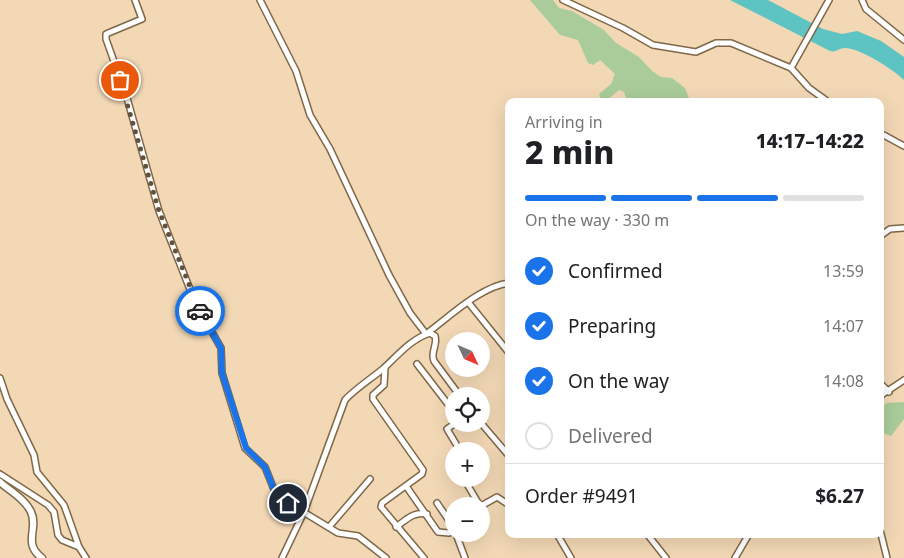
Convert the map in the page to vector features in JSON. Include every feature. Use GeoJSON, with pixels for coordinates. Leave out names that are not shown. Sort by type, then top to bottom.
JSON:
{"type":"FeatureCollection","features":[{"type":"Feature","properties":{"kind":"main road"},"geometry":{"type":"LineString","coordinates":[[0,482],[31,511],[33,519],[31,543],[34,551],[42,558]]}},
{"type":"Feature","properties":{"kind":"street"},"geometry":{"type":"LineString","coordinates":[[135,0],[140,20],[105,35],[132,115],[159,211],[195,302],[221,348],[222,373],[246,448],[265,467],[275,492],[338,533],[358,536],[386,558]]}},
{"type":"Feature","properties":{"kind":"street"},"geometry":{"type":"LineString","coordinates":[[260,0],[296,71],[310,115],[330,149],[389,274],[410,313],[426,334]]}},
{"type":"Feature","properties":{"kind":"street"},"geometry":{"type":"LineString","coordinates":[[563,0],[574,3],[653,45],[696,52],[716,43],[731,43],[791,68],[809,88],[823,98]]}},
{"type":"Feature","properties":{"kind":"street"},"geometry":{"type":"LineString","coordinates":[[862,0],[866,9],[904,40]]}},
{"type":"Feature","properties":{"kind":"street"},"geometry":{"type":"LineString","coordinates":[[791,68],[828,1]]}},
{"type":"Feature","properties":{"kind":"street"},"geometry":{"type":"LineString","coordinates":[[884,135],[904,146]]}},
{"type":"Feature","properties":{"kind":"street"},"geometry":{"type":"LineString","coordinates":[[884,233],[890,229],[904,228]]}},
{"type":"Feature","properties":{"kind":"street"},"geometry":{"type":"LineString","coordinates":[[282,558],[304,512],[344,400],[385,367],[400,351],[468,302],[499,284],[505,283]]}},
{"type":"Feature","properties":{"kind":"street"},"geometry":{"type":"LineString","coordinates":[[468,302],[505,348]]}},
{"type":"Feature","properties":{"kind":"street"},"geometry":{"type":"LineString","coordinates":[[426,334],[430,333],[435,336],[437,342],[432,355],[434,361],[453,387]]}},
{"type":"Feature","properties":{"kind":"street"},"geometry":{"type":"LineString","coordinates":[[417,364],[445,400]]}},
{"type":"Feature","properties":{"kind":"street"},"geometry":{"type":"LineString","coordinates":[[385,367],[384,385],[373,395],[373,398],[422,470],[422,474],[382,503],[381,507],[424,558]]}},
{"type":"Feature","properties":{"kind":"street"},"geometry":{"type":"LineString","coordinates":[[0,378],[7,399],[34,455],[38,472],[64,505],[79,547],[86,558]]}},
{"type":"Feature","properties":{"kind":"street"},"geometry":{"type":"LineString","coordinates":[[884,394],[904,380]]}},
{"type":"Feature","properties":{"kind":"street"},"geometry":{"type":"LineString","coordinates":[[884,387],[889,392]]}},
{"type":"Feature","properties":{"kind":"street"},"geometry":{"type":"LineString","coordinates":[[489,432],[505,451]]}},
{"type":"Feature","properties":{"kind":"street"},"geometry":{"type":"LineString","coordinates":[[0,474],[48,505],[54,512],[58,535],[62,540],[79,547]]}},
{"type":"Feature","properties":{"kind":"street"},"geometry":{"type":"LineString","coordinates":[[329,527],[370,479]]}},
{"type":"Feature","properties":{"kind":"street"},"geometry":{"type":"LineString","coordinates":[[406,486],[438,532],[445,533]]}},
{"type":"Feature","properties":{"kind":"street"},"geometry":{"type":"LineString","coordinates":[[490,501],[497,497],[505,502]]}},
{"type":"Feature","properties":{"kind":"street"},"geometry":{"type":"LineString","coordinates":[[437,503],[445,515]]}},
{"type":"Feature","properties":{"kind":"street"},"geometry":{"type":"LineString","coordinates":[[396,527],[412,515],[427,514]]}},
{"type":"Feature","properties":{"kind":"street"},"geometry":{"type":"LineString","coordinates":[[559,538],[571,558]]}},
{"type":"Feature","properties":{"kind":"street"},"geometry":{"type":"LineString","coordinates":[[650,538],[666,558]]}},
{"type":"Feature","properties":{"kind":"street"},"geometry":{"type":"LineString","coordinates":[[735,558],[747,538]]}},
{"type":"Feature","properties":{"kind":"street"},"geometry":{"type":"LineString","coordinates":[[882,538],[887,558]]}},
{"type":"Feature","properties":{"kind":"street"},"geometry":{"type":"LineString","coordinates":[[459,542],[465,558]]}},
{"type":"Feature","properties":{"kind":"green space"},"geometry":{"type":"Polygon","coordinates":[[[530,0],[553,0],[559,8],[572,11],[604,30],[616,43],[639,57],[652,71],[661,77],[672,78],[685,88],[689,98],[626,98],[624,92],[619,90],[610,98],[600,98],[599,94],[611,84],[615,74],[600,60],[593,65],[588,63],[578,40],[560,35],[530,0]]]}},
{"type":"Feature","properties":{"kind":"green space"},"geometry":{"type":"Polygon","coordinates":[[[904,402],[904,419],[891,436],[884,433],[884,405],[887,403],[904,402]]]}},
{"type":"Feature","properties":{"kind":"water"},"geometry":{"type":"Polygon","coordinates":[[[730,0],[768,0],[823,29],[842,34],[857,31],[881,41],[904,57],[904,80],[868,55],[845,48],[830,51],[730,0]]]}},
{"type":"Feature","properties":{"kind":"way so far"},"geometry":{"type":"LineString","coordinates":[[120,80],[127,98],[159,211],[200,311]]}},
{"type":"Feature","properties":{"kind":"route"},"geometry":{"type":"LineString","coordinates":[[200,311],[221,348],[222,373],[236,423],[246,448],[268,471],[275,492],[288,503]]}}]}
